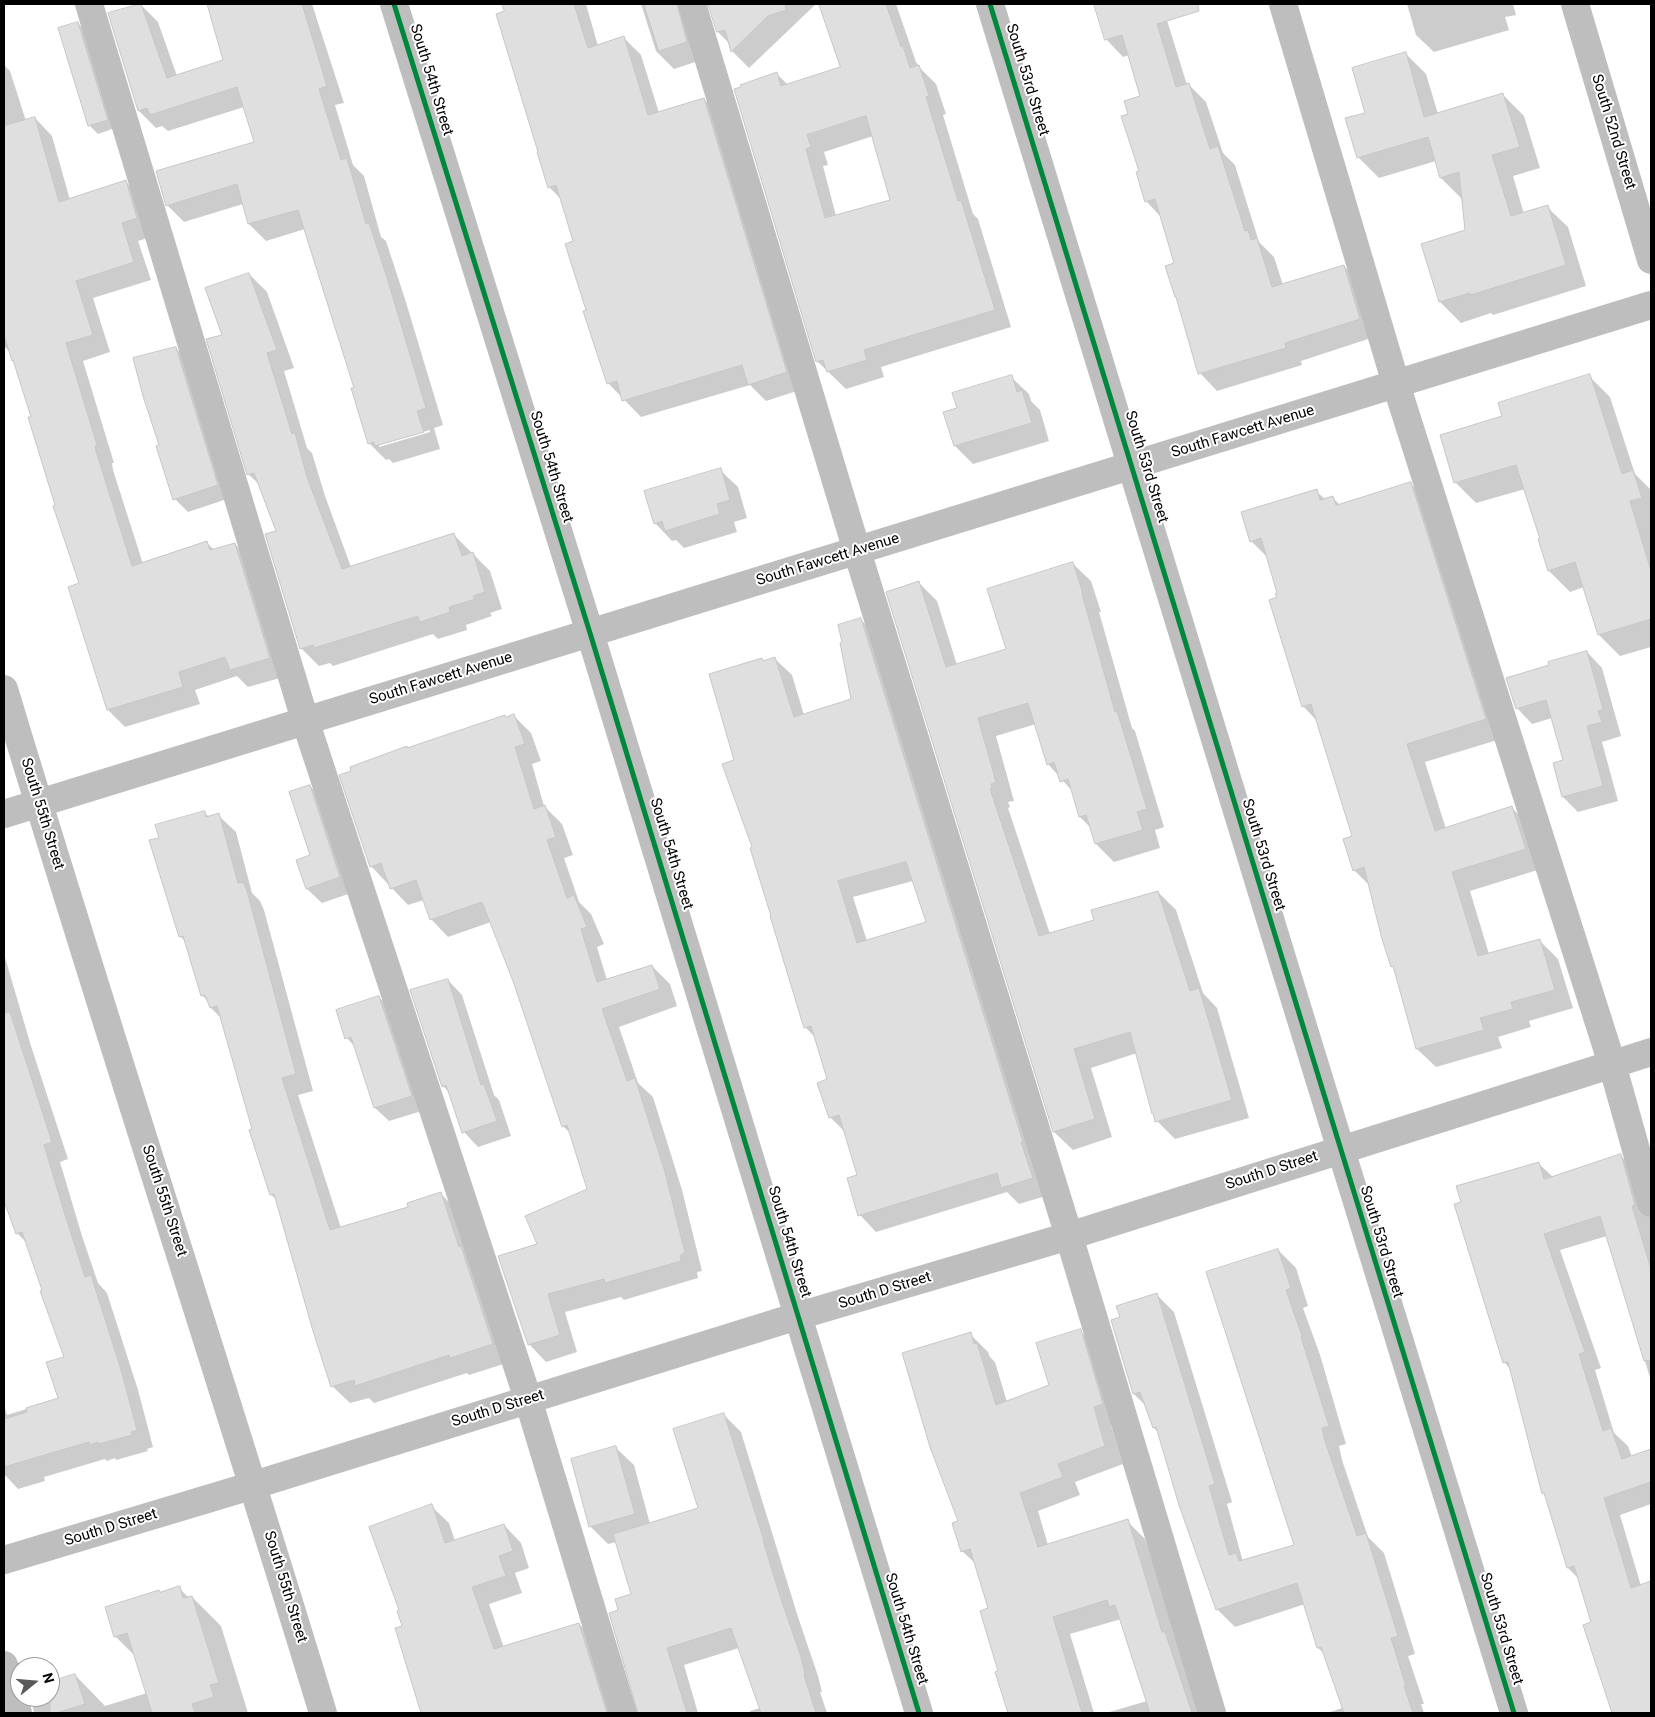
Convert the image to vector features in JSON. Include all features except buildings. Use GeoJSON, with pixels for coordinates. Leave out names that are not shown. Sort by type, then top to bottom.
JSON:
{"type":"FeatureCollection","features":[{"type":"Feature","properties":{"kind":"street"},"geometry":{"type":"LineString","coordinates":[[89,4],[305,720],[528,1399],[623,1713]]}},
{"type":"Feature","properties":{"kind":"street","name":"South 54th Street"},"geometry":{"type":"LineString","coordinates":[[394,4],[590,633],[919,1713]]}},
{"type":"Feature","properties":{"kind":"street"},"geometry":{"type":"LineString","coordinates":[[692,4],[857,551],[1070,1236],[1212,1713]]}},
{"type":"Feature","properties":{"kind":"street","name":"South 53rd Street"},"geometry":{"type":"LineString","coordinates":[[990,4],[1514,1713]]}},
{"type":"Feature","properties":{"kind":"street"},"geometry":{"type":"LineString","coordinates":[[1283,4],[1396,384],[1612,1064],[1651,1203]]}},
{"type":"Feature","properties":{"kind":"street","name":"South 52nd Street"},"geometry":{"type":"LineString","coordinates":[[1575,4],[1651,260]]}},
{"type":"Feature","properties":{"kind":"street","name":"South Fawcett Avenue"},"geometry":{"type":"LineString","coordinates":[[4,814],[1651,306]]}},
{"type":"Feature","properties":{"kind":"street","name":"South 55th Street"},"geometry":{"type":"LineString","coordinates":[[4,689],[38,803],[254,1485],[323,1713]]}},
{"type":"Feature","properties":{"kind":"street","name":"South D Street"},"geometry":{"type":"LineString","coordinates":[[4,1560],[254,1485],[798,1316],[1070,1236],[1651,1052]]}},
{"type":"Feature","properties":{"kind":"street"},"geometry":{"type":"LineString","coordinates":[[4,1665],[18,1713]]}},
{"type":"Feature","properties":{"kind":"cycle path"},"geometry":{"type":"LineString","coordinates":[[394,4],[590,633],[919,1713]]}},
{"type":"Feature","properties":{"kind":"cycle path"},"geometry":{"type":"LineString","coordinates":[[990,4],[1514,1713]]}}]}
